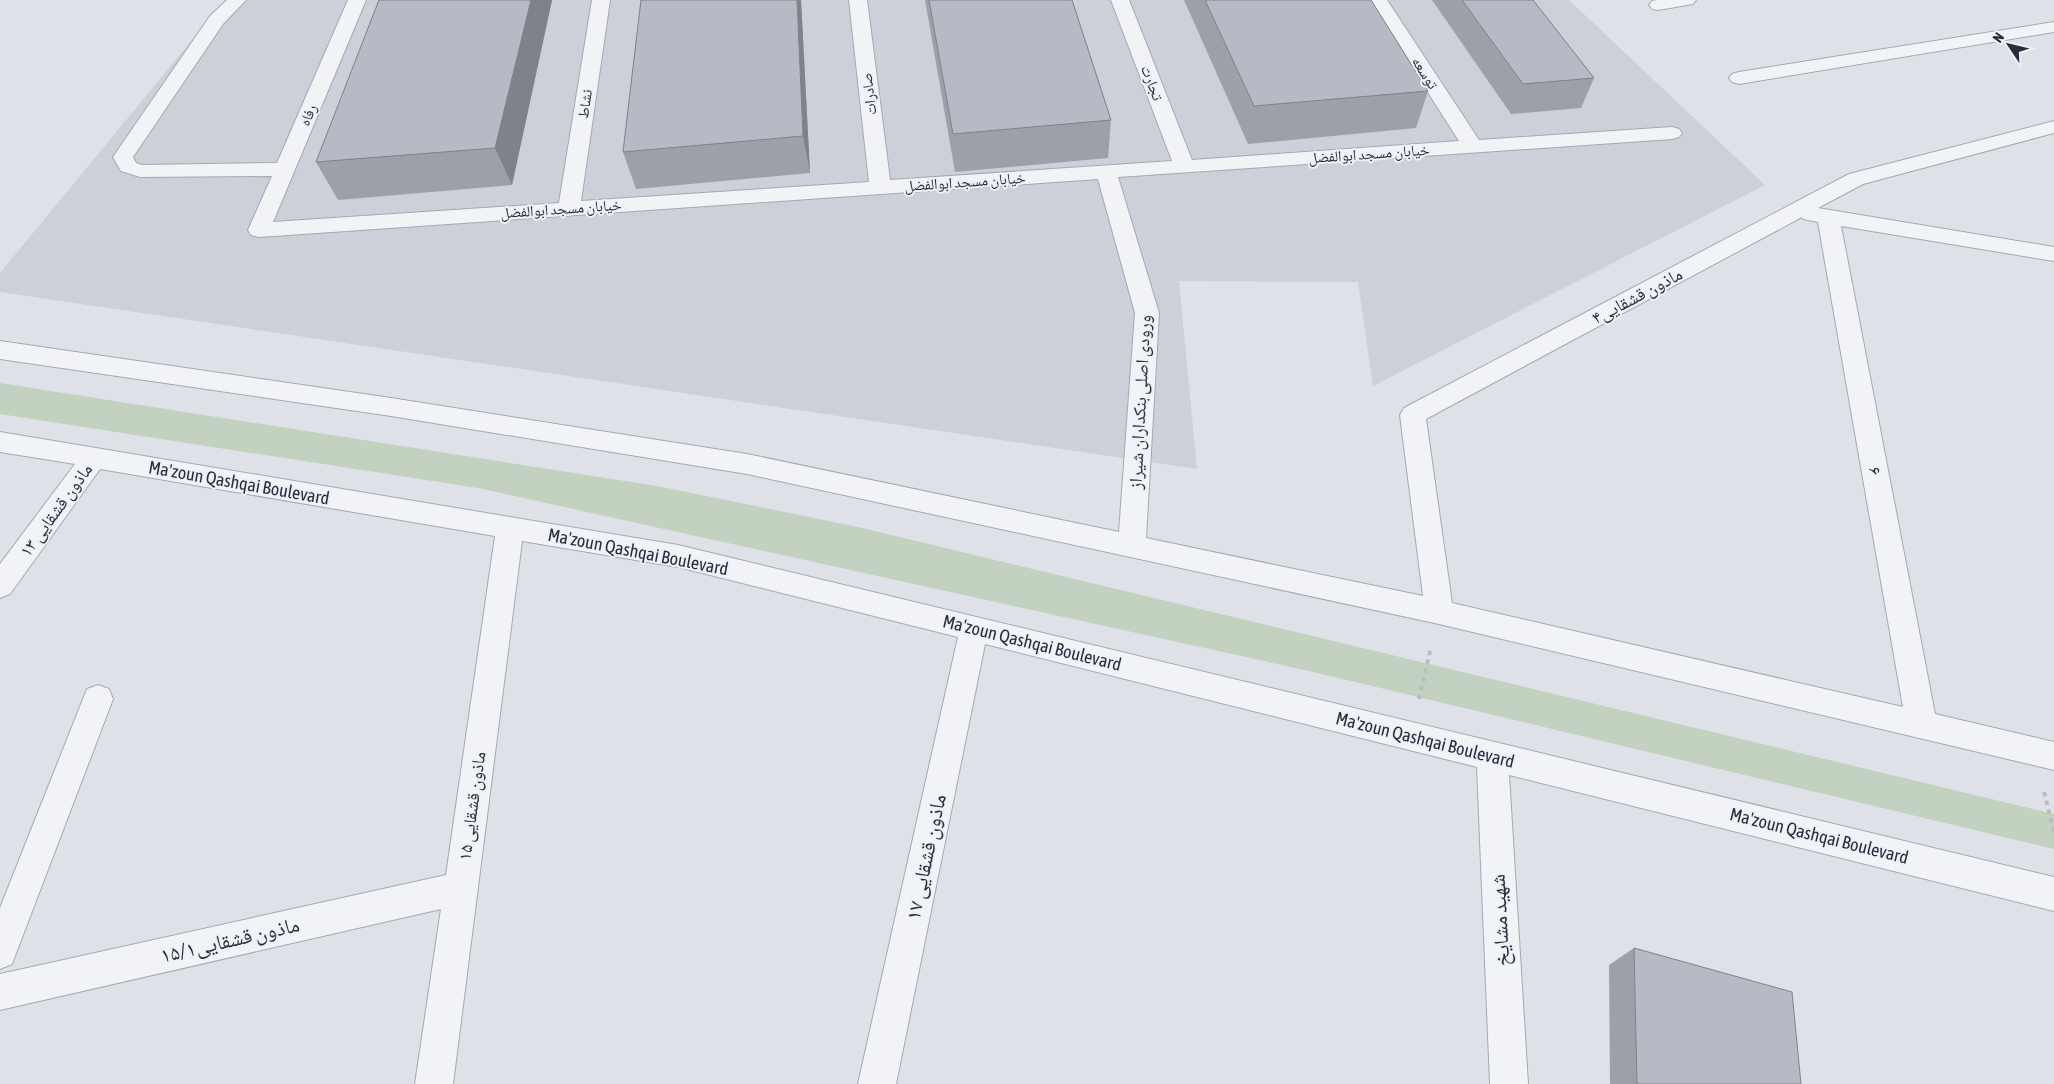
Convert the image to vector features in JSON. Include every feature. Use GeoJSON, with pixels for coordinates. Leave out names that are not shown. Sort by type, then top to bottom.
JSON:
{"type":"FeatureCollection","features":[{"type":"Feature","properties":{"kind":"street"},"geometry":{"type":"LineString","coordinates":[[237,0],[216,20],[122,157],[128,167],[140,171],[285,169]]}},
{"type":"Feature","properties":{"kind":"street","name":"رفاه"},"geometry":{"type":"LineString","coordinates":[[259,230],[357,0]]}},
{"type":"Feature","properties":{"kind":"street","name":"نشاط"},"geometry":{"type":"LineString","coordinates":[[569,209],[600,0]]}},
{"type":"Feature","properties":{"kind":"street","name":"صادرات"},"geometry":{"type":"LineString","coordinates":[[858,0],[880,188]]}},
{"type":"Feature","properties":{"kind":"street","name":"تجارت"},"geometry":{"type":"LineString","coordinates":[[1120,0],[1185,167]]}},
{"type":"Feature","properties":{"kind":"street","name":"توسعه"},"geometry":{"type":"LineString","coordinates":[[1378,0],[1473,147]]}},
{"type":"Feature","properties":{"kind":"street"},"geometry":{"type":"LineString","coordinates":[[1658,5],[1686,0]]}},
{"type":"Feature","properties":{"kind":"street"},"geometry":{"type":"LineString","coordinates":[[1739,78],[2054,26]]}},
{"type":"Feature","properties":{"kind":"street","name":"۴ماذون قشقایی"},"geometry":{"type":"LineString","coordinates":[[1439,612],[1413,415],[1856,179],[2054,128]]}},
{"type":"Feature","properties":{"kind":"street","name":"خیابان مسجد ابوالفضل"},"geometry":{"type":"LineString","coordinates":[[259,230],[1672,134]]}},
{"type":"Feature","properties":{"kind":"street","name":"ورودی اصلی بنکداران شیراز"},"geometry":{"type":"LineString","coordinates":[[1106,172],[1147,313],[1132,546]]}},
{"type":"Feature","properties":{"kind":"street"},"geometry":{"type":"LineString","coordinates":[[1796,211],[2054,254]]}},
{"type":"Feature","properties":{"kind":"street","name":"۶"},"geometry":{"type":"LineString","coordinates":[[1828,217],[1922,726]]}},
{"type":"Feature","properties":{"kind":"street"},"geometry":{"type":"LineString","coordinates":[[0,350],[391,407],[747,464],[1439,612],[2054,756]]}},
{"type":"Feature","properties":{"kind":"street","name":"Ma'zoun Qashqai Boulevard"},"geometry":{"type":"LineString","coordinates":[[0,442],[678,556],[2054,894]]}},
{"type":"Feature","properties":{"kind":"street","name":"ماذون قشقایی ۱۳"},"geometry":{"type":"LineString","coordinates":[[0,586],[94,458]]}},
{"type":"Feature","properties":{"kind":"street","name":"ماذون قشقایی ۱۵"},"geometry":{"type":"LineString","coordinates":[[434,1084],[510,528]]}},
{"type":"Feature","properties":{"kind":"street","name":"ماذون قشقایی ۱۷"},"geometry":{"type":"LineString","coordinates":[[877,1084],[974,629]]}},
{"type":"Feature","properties":{"kind":"street"},"geometry":{"type":"LineString","coordinates":[[0,952],[98,699]]}},
{"type":"Feature","properties":{"kind":"street","name":"شهید مشایخ"},"geometry":{"type":"LineString","coordinates":[[1492,756],[1509,1084]]}},
{"type":"Feature","properties":{"kind":"street","name":"۱۵/۱ماذون قشقایی"},"geometry":{"type":"LineString","coordinates":[[0,992],[461,888]]}},
{"type":"Feature","properties":{"kind":"path"},"geometry":{"type":"LineString","coordinates":[[1411,736],[1439,612]]}},
{"type":"Feature","properties":{"kind":"shaded area"},"geometry":{"type":"Polygon","coordinates":[[[225,0],[1569,0],[1765,185],[1373,386],[1358,282],[1179,281],[1197,469],[0,292],[0,273],[225,0]]]}},
{"type":"Feature","properties":{"kind":"green space"},"geometry":{"type":"Polygon","coordinates":[[[0,383],[657,486],[858,527],[2054,814],[2054,849],[1309,671],[478,488],[0,414],[0,383]]]}},
{"type":"Feature","properties":{"kind":"building"},"geometry":{"type":"Polygon","coordinates":[[[379,0],[531,0],[495,148],[316,162],[379,0]]]}},
{"type":"Feature","properties":{"kind":"building"},"geometry":{"type":"Polygon","coordinates":[[[641,0],[797,0],[803,136],[623,152],[641,0]]]}},
{"type":"Feature","properties":{"kind":"building"},"geometry":{"type":"Polygon","coordinates":[[[929,0],[1072,0],[1111,120],[953,134],[929,0]]]}},
{"type":"Feature","properties":{"kind":"building"},"geometry":{"type":"Polygon","coordinates":[[[1205,0],[1371,0],[1428,91],[1254,106],[1205,0]]]}},
{"type":"Feature","properties":{"kind":"building"},"geometry":{"type":"Polygon","coordinates":[[[1462,0],[1533,0],[1594,78],[1523,84],[1462,0]]]}},
{"type":"Feature","properties":{"kind":"building"},"geometry":{"type":"Polygon","coordinates":[[[1634,948],[1792,992],[1801,1084],[1637,1084],[1634,948]]]}}]}
